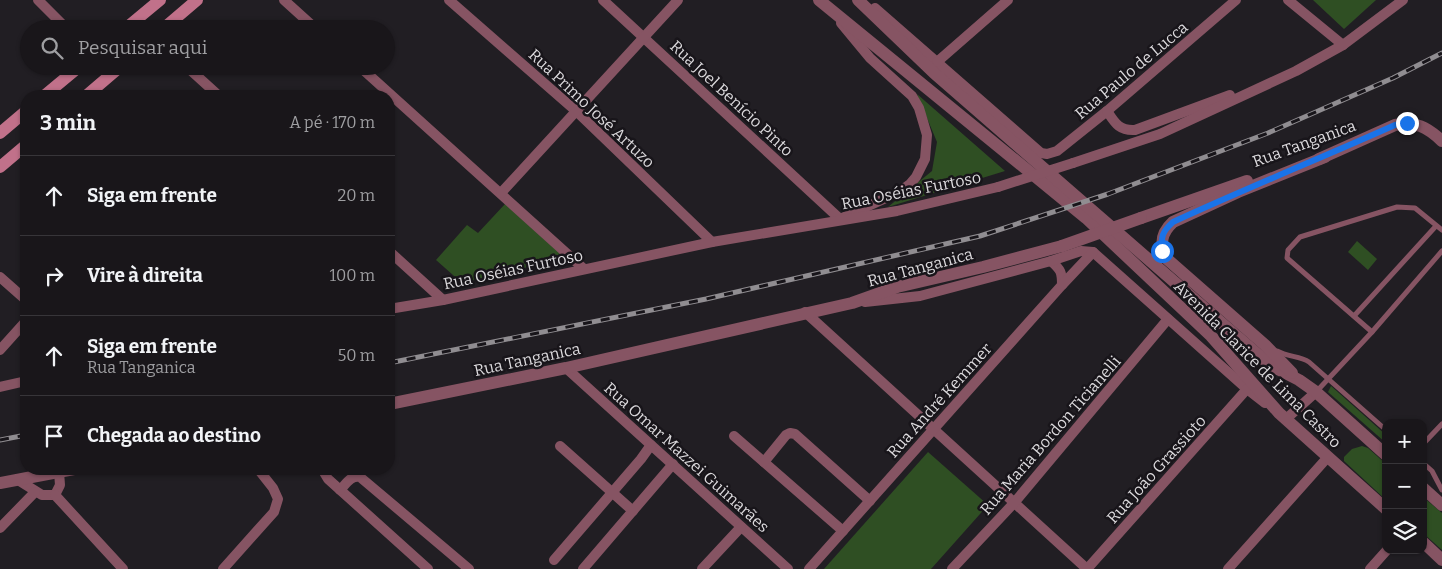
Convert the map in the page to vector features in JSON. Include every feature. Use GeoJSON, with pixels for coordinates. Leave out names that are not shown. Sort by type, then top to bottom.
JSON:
{"type":"FeatureCollection","features":[{"type":"Feature","properties":{"kind":"main road"},"geometry":{"type":"LineString","coordinates":[[136,20],[160,0]]}},
{"type":"Feature","properties":{"kind":"main road"},"geometry":{"type":"LineString","coordinates":[[174,20],[197,0]]}},
{"type":"Feature","properties":{"kind":"main road"},"geometry":{"type":"LineString","coordinates":[[51,90],[69,75]]}},
{"type":"Feature","properties":{"kind":"main road"},"geometry":{"type":"LineString","coordinates":[[92,90],[106,75]]}},
{"type":"Feature","properties":{"kind":"main road"},"geometry":{"type":"LineString","coordinates":[[0,133],[20,116]]}},
{"type":"Feature","properties":{"kind":"main road"},"geometry":{"type":"LineString","coordinates":[[0,167],[20,150]]}},
{"type":"Feature","properties":{"kind":"street"},"geometry":{"type":"LineString","coordinates":[[38,0],[58,20]]}},
{"type":"Feature","properties":{"kind":"street"},"geometry":{"type":"LineString","coordinates":[[284,0],[306,20]]}},
{"type":"Feature","properties":{"kind":"street","name":"Rua Primo José Artuzo"},"geometry":{"type":"LineString","coordinates":[[449,0],[576,111],[712,242]]}},
{"type":"Feature","properties":{"kind":"street","name":"Rua Joel Benício Pinto"},"geometry":{"type":"LineString","coordinates":[[603,0],[840,219]]}},
{"type":"Feature","properties":{"kind":"street"},"geometry":{"type":"LineString","coordinates":[[501,193],[678,0]]}},
{"type":"Feature","properties":{"kind":"street","name":"Avenida Clarice de Lima Castro"},"geometry":{"type":"LineString","coordinates":[[819,0],[1086,218],[1211,336],[1282,416],[1382,506]]}},
{"type":"Feature","properties":{"kind":"street","name":"Avenida Clarice de Lima Castro"},"geometry":{"type":"LineString","coordinates":[[858,0],[1270,366],[1299,380],[1316,392],[1382,451]]}},
{"type":"Feature","properties":{"kind":"street"},"geometry":{"type":"LineString","coordinates":[[864,0],[936,68],[1008,0]]}},
{"type":"Feature","properties":{"kind":"street","name":"Rua Paulo de Lucca"},"geometry":{"type":"LineString","coordinates":[[936,68],[1041,153],[1047,154],[1057,151],[1107,111],[1236,0]]}},
{"type":"Feature","properties":{"kind":"street"},"geometry":{"type":"LineString","coordinates":[[1288,0],[1343,45]]}},
{"type":"Feature","properties":{"kind":"street","name":"Rua Oséias Furtoso"},"geometry":{"type":"LineString","coordinates":[[395,308],[443,300],[712,242],[840,219],[897,211],[998,187],[1160,134],[1296,71],[1343,45],[1403,0]]}},
{"type":"Feature","properties":{"kind":"street"},"geometry":{"type":"LineString","coordinates":[[831,10],[870,58],[912,96],[919,108],[927,135],[925,159],[916,177],[910,184],[899,192],[840,219]]}},
{"type":"Feature","properties":{"kind":"street"},"geometry":{"type":"LineString","coordinates":[[1107,111],[1119,126],[1126,130],[1135,130],[1296,71]]}},
{"type":"Feature","properties":{"kind":"street"},"geometry":{"type":"LineString","coordinates":[[196,75],[212,90]]}},
{"type":"Feature","properties":{"kind":"street"},"geometry":{"type":"LineString","coordinates":[[368,75],[385,90]]}},
{"type":"Feature","properties":{"kind":"street"},"geometry":{"type":"LineString","coordinates":[[395,99],[584,269]]}},
{"type":"Feature","properties":{"kind":"street","name":"Rua Tanganica"},"geometry":{"type":"LineString","coordinates":[[395,403],[566,368],[805,312],[852,303],[897,287],[1062,246],[1223,188],[1325,157],[1395,125],[1407,123],[1421,126],[1442,141]]}},
{"type":"Feature","properties":{"kind":"street"},"geometry":{"type":"LineString","coordinates":[[1299,380],[1265,345],[1167,259],[1162,251],[1161,238],[1165,229],[1173,222],[1238,192],[1325,157]]}},
{"type":"Feature","properties":{"kind":"street"},"geometry":{"type":"LineString","coordinates":[[852,303],[920,296],[1051,261],[1082,250],[1093,252],[1247,389],[1282,416],[1316,392]]}},
{"type":"Feature","properties":{"kind":"street","name":"Rua André Kemmer"},"geometry":{"type":"LineString","coordinates":[[809,569],[1093,252]]}},
{"type":"Feature","properties":{"kind":"street"},"geometry":{"type":"LineString","coordinates":[[395,256],[443,300]]}},
{"type":"Feature","properties":{"kind":"street"},"geometry":{"type":"LineString","coordinates":[[1051,261],[1062,274],[1062,285]]}},
{"type":"Feature","properties":{"kind":"street"},"geometry":{"type":"LineString","coordinates":[[0,277],[20,295]]}},
{"type":"Feature","properties":{"kind":"street"},"geometry":{"type":"LineString","coordinates":[[805,312],[1087,569]]}},
{"type":"Feature","properties":{"kind":"street","name":"Rua Maria Bordon Ticianelli"},"geometry":{"type":"LineString","coordinates":[[952,569],[1014,503],[1168,319]]}},
{"type":"Feature","properties":{"kind":"street"},"geometry":{"type":"LineString","coordinates":[[0,350],[20,328]]}},
{"type":"Feature","properties":{"kind":"street","name":"Rua Omar Mazzei Guimarães"},"geometry":{"type":"LineString","coordinates":[[566,368],[788,569]]}},
{"type":"Feature","properties":{"kind":"street"},"geometry":{"type":"LineString","coordinates":[[0,387],[20,382]]}},
{"type":"Feature","properties":{"kind":"street","name":"Rua João Grassioto"},"geometry":{"type":"LineString","coordinates":[[1087,569],[1247,389]]}},
{"type":"Feature","properties":{"kind":"street"},"geometry":{"type":"LineString","coordinates":[[764,462],[790,432],[870,501]]}},
{"type":"Feature","properties":{"kind":"street"},"geometry":{"type":"LineString","coordinates":[[734,436],[843,531]]}},
{"type":"Feature","properties":{"kind":"street"},"geometry":{"type":"LineString","coordinates":[[554,560],[651,445]]}},
{"type":"Feature","properties":{"kind":"street"},"geometry":{"type":"LineString","coordinates":[[560,446],[633,511]]}},
{"type":"Feature","properties":{"kind":"street"},"geometry":{"type":"LineString","coordinates":[[1228,569],[1327,458]]}},
{"type":"Feature","properties":{"kind":"street"},"geometry":{"type":"LineString","coordinates":[[583,569],[672,464]]}},
{"type":"Feature","properties":{"kind":"street"},"geometry":{"type":"LineString","coordinates":[[0,483],[44,475]]}},
{"type":"Feature","properties":{"kind":"street"},"geometry":{"type":"LineString","coordinates":[[55,494],[60,485],[59,475]]}},
{"type":"Feature","properties":{"kind":"street"},"geometry":{"type":"LineString","coordinates":[[223,569],[274,512],[278,499],[273,488],[263,475]]}},
{"type":"Feature","properties":{"kind":"street"},"geometry":{"type":"LineString","coordinates":[[329,475],[340,490],[428,569]]}},
{"type":"Feature","properties":{"kind":"street"},"geometry":{"type":"LineString","coordinates":[[340,490],[351,478],[360,476],[469,569]]}},
{"type":"Feature","properties":{"kind":"street"},"geometry":{"type":"LineString","coordinates":[[18,480],[42,495],[55,494]]}},
{"type":"Feature","properties":{"kind":"street"},"geometry":{"type":"LineString","coordinates":[[0,528],[35,492]]}},
{"type":"Feature","properties":{"kind":"street"},"geometry":{"type":"LineString","coordinates":[[1427,492],[1442,505]]}},
{"type":"Feature","properties":{"kind":"street"},"geometry":{"type":"LineString","coordinates":[[55,494],[117,567]]}},
{"type":"Feature","properties":{"kind":"street"},"geometry":{"type":"LineString","coordinates":[[702,569],[741,527]]}},
{"type":"Feature","properties":{"kind":"street"},"geometry":{"type":"LineString","coordinates":[[1427,546],[1442,560]]}},
{"type":"Feature","properties":{"kind":"street"},"geometry":{"type":"LineString","coordinates":[[1370,569],[1383,554]]}},
{"type":"Feature","properties":{"kind":"lane"},"geometry":{"type":"LineString","coordinates":[[1372,332],[1287,258],[1288,250],[1300,237],[1397,207],[1415,208],[1442,230]]}},
{"type":"Feature","properties":{"kind":"lane"},"geometry":{"type":"LineString","coordinates":[[1354,316],[1436,226]]}},
{"type":"Feature","properties":{"kind":"lane"},"geometry":{"type":"LineString","coordinates":[[1316,392],[1372,332],[1442,251]]}},
{"type":"Feature","properties":{"kind":"lane"},"geometry":{"type":"LineString","coordinates":[[1265,345],[1285,356],[1304,359],[1382,426]]}},
{"type":"Feature","properties":{"kind":"lane"},"geometry":{"type":"LineString","coordinates":[[1427,440],[1442,424]]}},
{"type":"Feature","properties":{"kind":"lane"},"geometry":{"type":"LineString","coordinates":[[1424,464],[1432,471],[1442,490]]}},
{"type":"Feature","properties":{"kind":"green space"},"geometry":{"type":"Polygon","coordinates":[[[1313,0],[1376,0],[1344,29],[1313,0]]]}},
{"type":"Feature","properties":{"kind":"green space"},"geometry":{"type":"Polygon","coordinates":[[[917,94],[1005,171],[888,207],[932,171],[937,142],[917,94]]]}},
{"type":"Feature","properties":{"kind":"green space"},"geometry":{"type":"Polygon","coordinates":[[[505,204],[565,258],[462,283],[436,260],[467,225],[478,233],[505,204]]]}},
{"type":"Feature","properties":{"kind":"green space"},"geometry":{"type":"Polygon","coordinates":[[[1357,241],[1377,259],[1368,270],[1348,252],[1357,241]]]}},
{"type":"Feature","properties":{"kind":"green space"},"geometry":{"type":"Polygon","coordinates":[[[1331,386],[1382,431],[1382,439],[1328,392],[1331,386]]]}},
{"type":"Feature","properties":{"kind":"green space"},"geometry":{"type":"Polygon","coordinates":[[[1362,446],[1368,448],[1382,460],[1382,496],[1344,461],[1344,457],[1352,449],[1362,446]]]}},
{"type":"Feature","properties":{"kind":"green space"},"geometry":{"type":"Polygon","coordinates":[[[928,452],[988,505],[931,569],[824,569],[928,452]]]}},
{"type":"Feature","properties":{"kind":"green space"},"geometry":{"type":"Polygon","coordinates":[[[1427,500],[1442,513],[1442,550],[1427,537],[1427,500]]]}},
{"type":"Feature","properties":{"kind":"railway"},"geometry":{"type":"LineString","coordinates":[[395,362],[706,299],[980,236],[1108,194],[1268,133],[1393,78],[1442,53]]}},
{"type":"Feature","properties":{"kind":"railway"},"geometry":{"type":"LineString","coordinates":[[0,440],[20,436]]}},
{"type":"Feature","properties":{"kind":"route"},"geometry":{"type":"LineString","coordinates":[[1162,251],[1161,238],[1165,229],[1173,222],[1395,125],[1407,123]]}}]}
